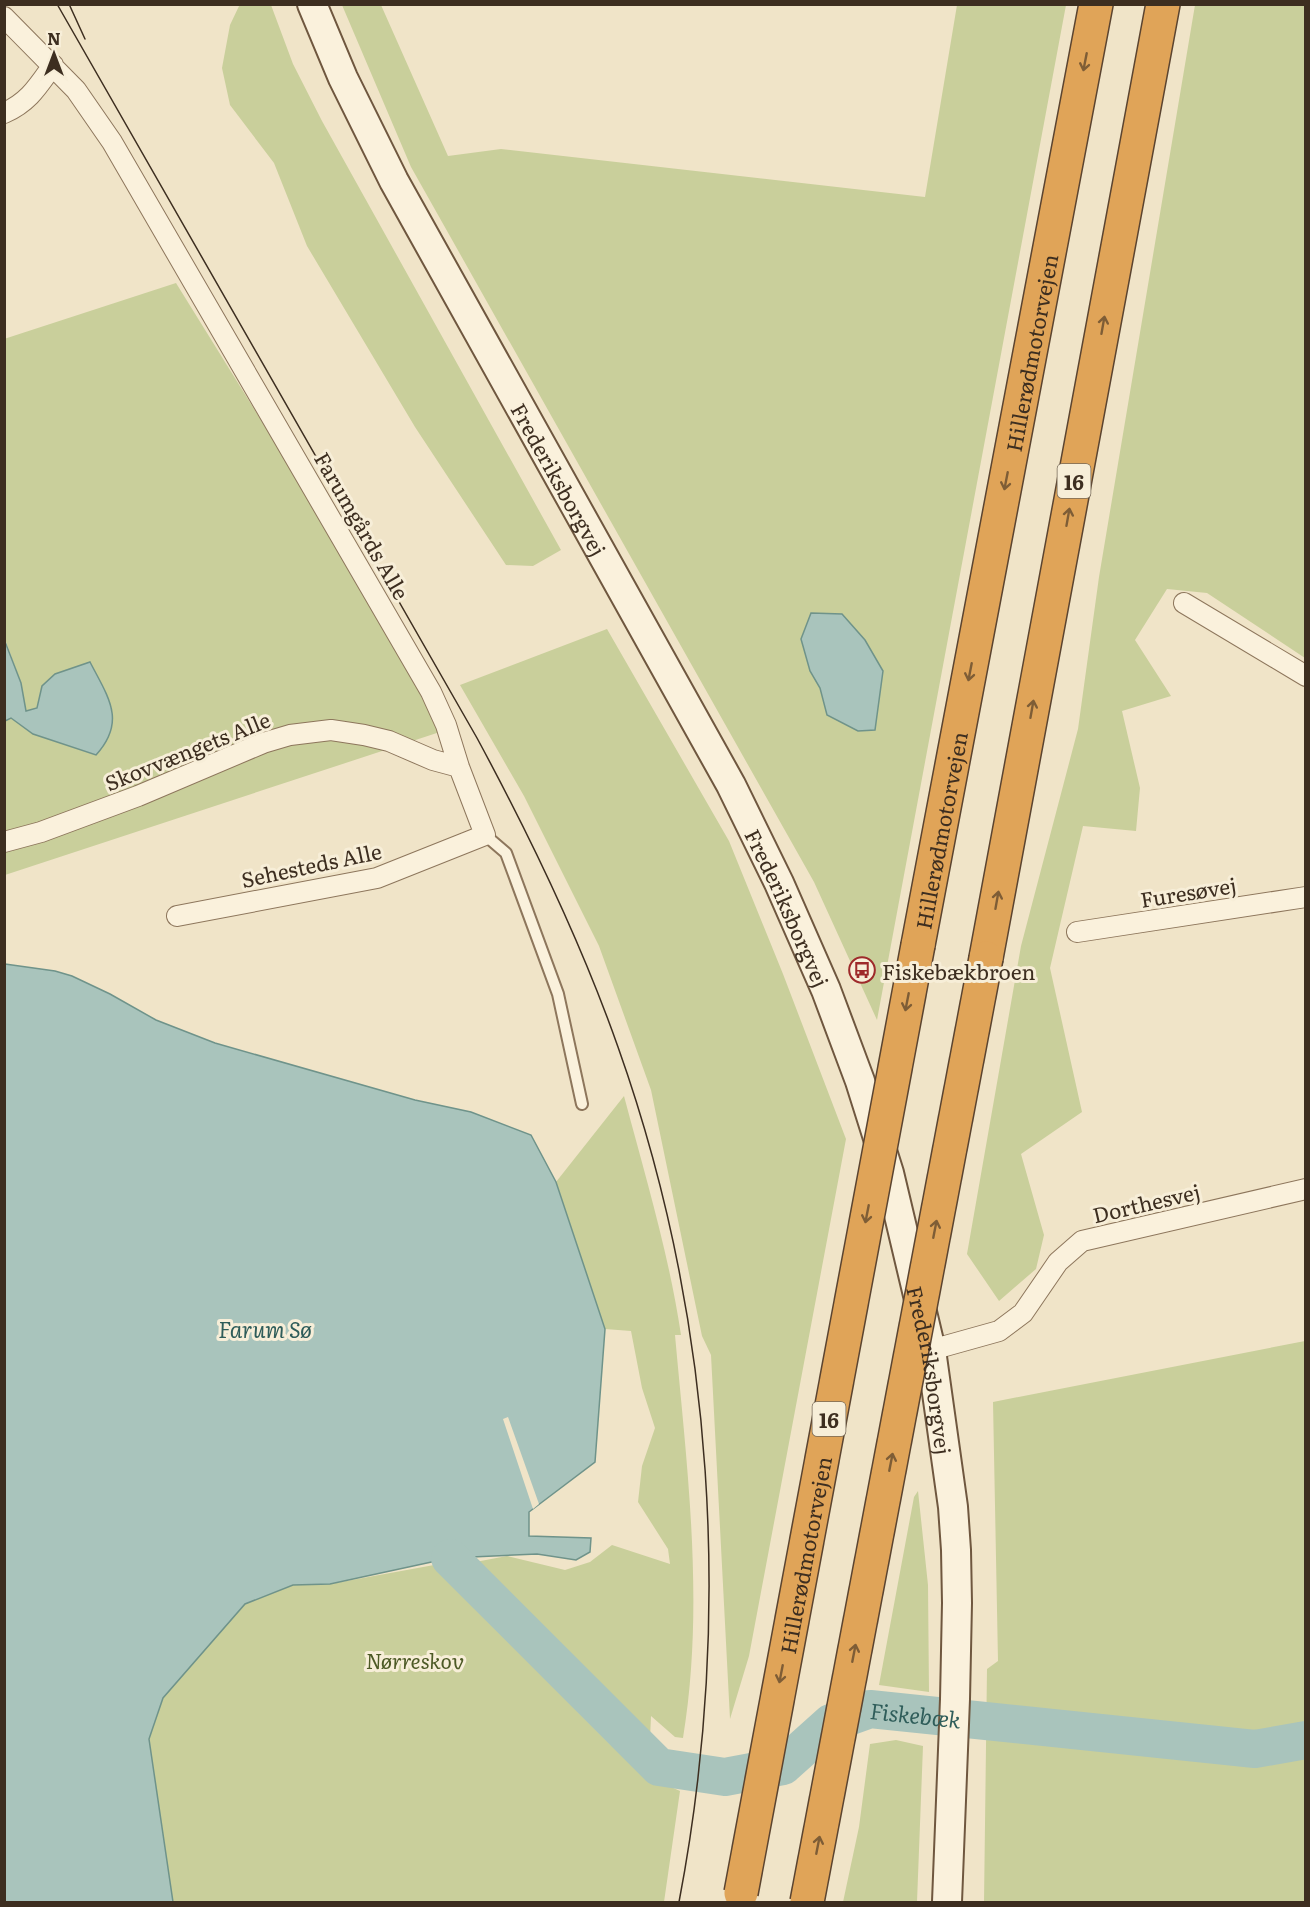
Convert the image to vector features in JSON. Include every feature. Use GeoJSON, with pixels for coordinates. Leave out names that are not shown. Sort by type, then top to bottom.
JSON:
{"type":"FeatureCollection","features":[{"type":"Feature","properties":{"kind":"highway","name":"Hillerødmotorvejen"},"geometry":{"type":"LineString","coordinates":[[740,1898],[1096,4]]}},
{"type":"Feature","properties":{"kind":"highway","name":"16"},"geometry":{"type":"LineString","coordinates":[[807,1902],[986,958],[1163,4]]}},
{"type":"Feature","properties":{"kind":"street","name":"Frederiksborgvej"},"geometry":{"type":"LineString","coordinates":[[312,4],[343,78],[394,181],[721,765],[779,883],[826,990],[860,1081],[889,1173],[931,1350],[953,1507],[957,1603],[947,1902]]}},
{"type":"Feature","properties":{"kind":"street","name":"Farumgårds Alle"},"geometry":{"type":"LineString","coordinates":[[4,17],[76,90],[111,142],[417,666],[446,724],[459,767],[486,835]]}},
{"type":"Feature","properties":{"kind":"street"},"geometry":{"type":"LineString","coordinates":[[4,113],[20,106],[32,94],[53,65]]}},
{"type":"Feature","properties":{"kind":"street"},"geometry":{"type":"LineString","coordinates":[[1184,603],[1305,676]]}},
{"type":"Feature","properties":{"kind":"street","name":"Skovvængets Alle"},"geometry":{"type":"LineString","coordinates":[[4,842],[41,832],[128,800],[263,743],[290,735],[331,730],[364,735],[390,741],[433,760],[459,767]]}},
{"type":"Feature","properties":{"kind":"street","name":"Sehesteds Alle"},"geometry":{"type":"LineString","coordinates":[[177,915],[377,878],[486,835]]}},
{"type":"Feature","properties":{"kind":"street","name":"Furesøvej"},"geometry":{"type":"LineString","coordinates":[[1077,932],[1305,897]]}},
{"type":"Feature","properties":{"kind":"street","name":"Dorthesvej"},"geometry":{"type":"LineString","coordinates":[[931,1350],[999,1331],[1023,1313],[1058,1262],[1082,1241],[1305,1189]]}},
{"type":"Feature","properties":{"kind":"lane","name":"Farumgårds Alle"},"geometry":{"type":"LineString","coordinates":[[486,835],[506,853],[558,994],[582,1104]]}},
{"type":"Feature","properties":{"kind":"green space"},"geometry":{"type":"Polygon","coordinates":[[[240,4],[271,5],[293,64],[322,121],[561,550],[533,566],[506,565],[415,427],[307,246],[274,163],[230,105],[222,68],[230,25],[240,4]]]}},
{"type":"Feature","properties":{"kind":"green space"},"geometry":{"type":"Polygon","coordinates":[[[342,5],[381,5],[448,156],[501,149],[925,197],[957,5],[1066,5],[877,1020],[814,882],[411,167],[342,5]]]}},
{"type":"Feature","properties":{"kind":"green space"},"geometry":{"type":"Polygon","coordinates":[[[1195,5],[1305,5],[1305,658],[1207,593],[1167,589],[1135,640],[1171,696],[1122,711],[1140,788],[1136,831],[1083,826],[1050,968],[1082,1112],[1021,1154],[1044,1235],[1036,1269],[999,1301],[967,1254],[1021,946],[1078,729],[1099,577],[1195,5]]]}},
{"type":"Feature","properties":{"kind":"green space"},"geometry":{"type":"Polygon","coordinates":[[[176,283],[452,728],[5,875],[5,721],[11,718],[33,734],[96,755],[42,686],[37,708],[26,712],[21,683],[5,639],[4,339],[176,283]]]}},
{"type":"Feature","properties":{"kind":"green space"},"geometry":{"type":"Polygon","coordinates":[[[607,629],[729,841],[846,1139],[749,1656],[730,1719],[711,1355],[702,1336],[651,1090],[599,946],[524,796],[460,685],[607,629]]]}},
{"type":"Feature","properties":{"kind":"green space","name":"Nørreskov"},"geometry":{"type":"Polygon","coordinates":[[[624,1096],[663,1245],[681,1335],[675,1335],[692,1536],[693,1638],[683,1738],[675,1737],[651,1716],[650,1739],[640,1762],[660,1782],[680,1791],[664,1902],[173,1902],[149,1739],[163,1698],[245,1604],[293,1585],[330,1584],[445,1563],[449,1567],[507,1556],[565,1570],[590,1562],[612,1545],[670,1564],[668,1549],[638,1502],[642,1466],[655,1428],[642,1388],[631,1331],[605,1329],[556,1182],[624,1096]]]}},
{"type":"Feature","properties":{"kind":"green space"},"geometry":{"type":"Polygon","coordinates":[[[1305,1341],[1305,1902],[984,1902],[987,1669],[998,1661],[993,1402],[1305,1341]]]}},
{"type":"Feature","properties":{"kind":"green space"},"geometry":{"type":"Polygon","coordinates":[[[918,1491],[928,1585],[929,1692],[879,1685],[914,1497],[918,1491]]]}},
{"type":"Feature","properties":{"kind":"green space"},"geometry":{"type":"Polygon","coordinates":[[[896,1740],[923,1746],[917,1902],[843,1902],[859,1827],[870,1744],[896,1740]]]}},
{"type":"Feature","properties":{"kind":"water"},"geometry":{"type":"Polygon","coordinates":[[[811,613],[842,614],[865,640],[883,671],[875,730],[858,731],[827,715],[820,688],[810,671],[801,639],[811,613]]]}},
{"type":"Feature","properties":{"kind":"water"},"geometry":{"type":"Polygon","coordinates":[[[4,639],[21,683],[26,711],[37,708],[42,686],[55,674],[90,662],[108,698],[112,720],[111,731],[96,755],[33,734],[11,718],[5,721],[4,639]]]}},
{"type":"Feature","properties":{"kind":"water","name":"Farum Sø"},"geometry":{"type":"Polygon","coordinates":[[[5,964],[55,971],[72,976],[156,1020],[215,1043],[415,1100],[471,1112],[531,1135],[556,1182],[605,1329],[595,1462],[529,1512],[529,1536],[591,1538],[590,1552],[576,1560],[537,1554],[450,1558],[330,1584],[293,1585],[245,1604],[163,1698],[149,1739],[173,1902],[5,1902],[5,964]]]}},
{"type":"Feature","properties":{"kind":"pier"},"geometry":{"type":"Polygon","coordinates":[[[508,1417],[539,1504],[533,1509],[503,1419],[508,1417]]]}},
{"type":"Feature","properties":{"kind":"waterway","name":"Fiskebæk"},"geometry":{"type":"LineString","coordinates":[[450,1558],[659,1767],[725,1777],[783,1766],[831,1723],[870,1709],[1255,1749],[1306,1740]]}},
{"type":"Feature","properties":{"kind":"tram line"},"geometry":{"type":"LineString","coordinates":[[57,4],[477,738],[554,890],[588,967],[618,1047],[651,1151],[676,1256],[694,1363],[705,1471],[709,1579],[706,1687],[696,1795],[679,1902]]}},
{"type":"Feature","properties":{"kind":"tram line"},"geometry":{"type":"LineString","coordinates":[[69,4],[85,39]]}},
{"type":"Feature","properties":{"kind":"place","name":"Fiskebækbroen"},"geometry":{"type":"Point","coordinates":[862,970]}}]}
